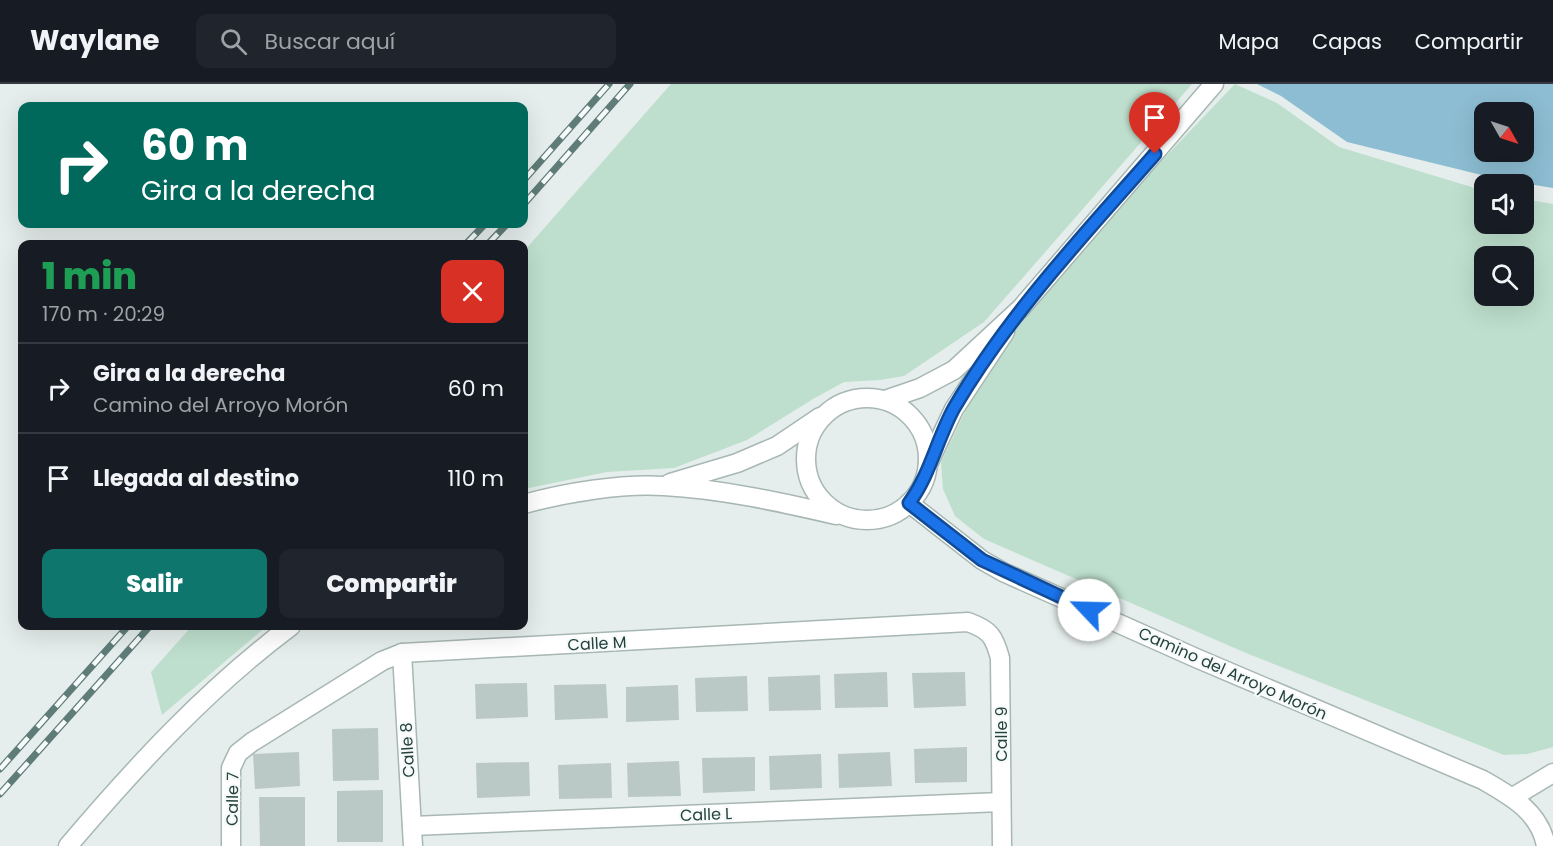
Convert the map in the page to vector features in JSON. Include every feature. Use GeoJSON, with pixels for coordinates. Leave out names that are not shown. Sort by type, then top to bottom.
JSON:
{"type":"FeatureCollection","features":[{"type":"Feature","properties":{"kind":"street"},"geometry":{"type":"LineString","coordinates":[[885,400],[921,388],[954,370],[1021,308],[1214,84]]}},
{"type":"Feature","properties":{"kind":"street"},"geometry":{"type":"LineString","coordinates":[[528,503],[603,490],[663,486],[791,505],[856,519],[875,519],[894,514],[909,503],[922,486],[928,465],[954,409],[1021,308]]}},
{"type":"Feature","properties":{"kind":"street"},"geometry":{"type":"LineString","coordinates":[[663,486],[736,463],[777,446],[843,402],[864,397],[885,400],[904,410],[918,425],[927,444],[928,465]]}},
{"type":"Feature","properties":{"kind":"street"},"geometry":{"type":"LineString","coordinates":[[825,413],[813,428],[807,447],[806,466],[811,485],[822,501],[837,513],[856,519]]}},
{"type":"Feature","properties":{"kind":"street","name":"Camino del Arroyo Morón"},"geometry":{"type":"LineString","coordinates":[[909,503],[982,560],[1003,572],[1217,667],[1484,780],[1512,797],[1532,814],[1544,833],[1546,846]]}},
{"type":"Feature","properties":{"kind":"street","name":"Calle M"},"geometry":{"type":"LineString","coordinates":[[238,753],[382,661],[402,653],[968,622],[983,627]]}},
{"type":"Feature","properties":{"kind":"street","name":"Calle 9"},"geometry":{"type":"LineString","coordinates":[[983,627],[995,638],[1000,658],[1002,846]]}},
{"type":"Feature","properties":{"kind":"street"},"geometry":{"type":"LineString","coordinates":[[68,846],[137,767],[179,724],[248,658],[286,630]]}},
{"type":"Feature","properties":{"kind":"street","name":"Calle 8"},"geometry":{"type":"LineString","coordinates":[[402,653],[413,846]]}},
{"type":"Feature","properties":{"kind":"street","name":"Calle 7"},"geometry":{"type":"LineString","coordinates":[[231,846],[231,768],[238,753]]}},
{"type":"Feature","properties":{"kind":"street"},"geometry":{"type":"LineString","coordinates":[[1512,797],[1553,773]]}},
{"type":"Feature","properties":{"kind":"street","name":"Calle L"},"geometry":{"type":"LineString","coordinates":[[412,826],[1001,802]]}},
{"type":"Feature","properties":{"kind":"green space"},"geometry":{"type":"Polygon","coordinates":[[[671,84],[1192,84],[984,322],[904,376],[844,382],[747,440],[674,468],[607,472],[528,488],[528,246],[671,84]]]}},
{"type":"Feature","properties":{"kind":"green space"},"geometry":{"type":"Polygon","coordinates":[[[1235,84],[1277,103],[1339,147],[1474,188],[1474,234],[1534,234],[1534,201],[1553,204],[1553,747],[1527,754],[1504,755],[1246,653],[984,539],[955,516],[943,489],[941,462],[971,399],[1021,308],[1235,84]]]}},
{"type":"Feature","properties":{"kind":"green space"},"geometry":{"type":"Polygon","coordinates":[[[188,630],[262,630],[162,715],[151,672],[188,630]]]}},
{"type":"Feature","properties":{"kind":"water"},"geometry":{"type":"Polygon","coordinates":[[[1257,84],[1553,84],[1553,188],[1534,185],[1534,174],[1478,174],[1347,142],[1281,96],[1257,84]]]}},
{"type":"Feature","properties":{"kind":"building"},"geometry":{"type":"Polygon","coordinates":[[[887,672],[888,707],[835,708],[834,674],[887,672]]]}},
{"type":"Feature","properties":{"kind":"building"},"geometry":{"type":"Polygon","coordinates":[[[965,672],[966,706],[914,708],[912,673],[965,672]]]}},
{"type":"Feature","properties":{"kind":"building"},"geometry":{"type":"Polygon","coordinates":[[[820,675],[821,710],[769,711],[768,677],[820,675]]]}},
{"type":"Feature","properties":{"kind":"building"},"geometry":{"type":"Polygon","coordinates":[[[747,676],[748,711],[696,712],[695,678],[747,676]]]}},
{"type":"Feature","properties":{"kind":"building"},"geometry":{"type":"Polygon","coordinates":[[[527,683],[528,717],[476,719],[475,684],[527,683]]]}},
{"type":"Feature","properties":{"kind":"building"},"geometry":{"type":"Polygon","coordinates":[[[606,684],[608,718],[555,720],[554,685],[606,684]]]}},
{"type":"Feature","properties":{"kind":"building"},"geometry":{"type":"Polygon","coordinates":[[[678,685],[679,720],[626,722],[626,687],[678,685]]]}},
{"type":"Feature","properties":{"kind":"building"},"geometry":{"type":"Polygon","coordinates":[[[378,728],[379,780],[333,781],[332,729],[378,728]]]}},
{"type":"Feature","properties":{"kind":"building"},"geometry":{"type":"Polygon","coordinates":[[[967,747],[967,782],[915,783],[914,749],[967,747]]]}},
{"type":"Feature","properties":{"kind":"building"},"geometry":{"type":"Polygon","coordinates":[[[299,752],[300,786],[255,789],[253,754],[299,752]]]}},
{"type":"Feature","properties":{"kind":"building"},"geometry":{"type":"Polygon","coordinates":[[[890,752],[892,786],[839,788],[838,754],[890,752]]]}},
{"type":"Feature","properties":{"kind":"building"},"geometry":{"type":"Polygon","coordinates":[[[821,754],[822,788],[770,790],[769,756],[821,754]]]}},
{"type":"Feature","properties":{"kind":"building"},"geometry":{"type":"Polygon","coordinates":[[[755,757],[755,791],[703,793],[702,758],[755,757]]]}},
{"type":"Feature","properties":{"kind":"building"},"geometry":{"type":"Polygon","coordinates":[[[679,761],[681,796],[628,797],[627,763],[679,761]]]}},
{"type":"Feature","properties":{"kind":"building"},"geometry":{"type":"Polygon","coordinates":[[[529,762],[530,796],[477,798],[476,763],[529,762]]]}},
{"type":"Feature","properties":{"kind":"building"},"geometry":{"type":"Polygon","coordinates":[[[611,763],[612,798],[559,799],[558,765],[611,763]]]}},
{"type":"Feature","properties":{"kind":"building"},"geometry":{"type":"Polygon","coordinates":[[[383,790],[383,842],[337,842],[337,791],[383,790]]]}},
{"type":"Feature","properties":{"kind":"building"},"geometry":{"type":"Polygon","coordinates":[[[259,797],[305,797],[305,846],[260,846],[259,797]]]}},
{"type":"Feature","properties":{"kind":"railway"},"geometry":{"type":"LineString","coordinates":[[528,175],[609,84]]}},
{"type":"Feature","properties":{"kind":"railway"},"geometry":{"type":"LineString","coordinates":[[528,199],[630,84]]}},
{"type":"Feature","properties":{"kind":"railway"},"geometry":{"type":"LineString","coordinates":[[470,240],[481,228]]}},
{"type":"Feature","properties":{"kind":"railway"},"geometry":{"type":"LineString","coordinates":[[492,240],[503,228]]}},
{"type":"Feature","properties":{"kind":"railway"},"geometry":{"type":"LineString","coordinates":[[0,769],[124,630]]}},
{"type":"Feature","properties":{"kind":"railway"},"geometry":{"type":"LineString","coordinates":[[0,794],[146,630]]}},
{"type":"Feature","properties":{"kind":"route"},"geometry":{"type":"LineString","coordinates":[[1089,610],[1003,572],[982,560],[909,503],[922,486],[928,465],[954,409],[1021,308],[1155,154]]}}]}
